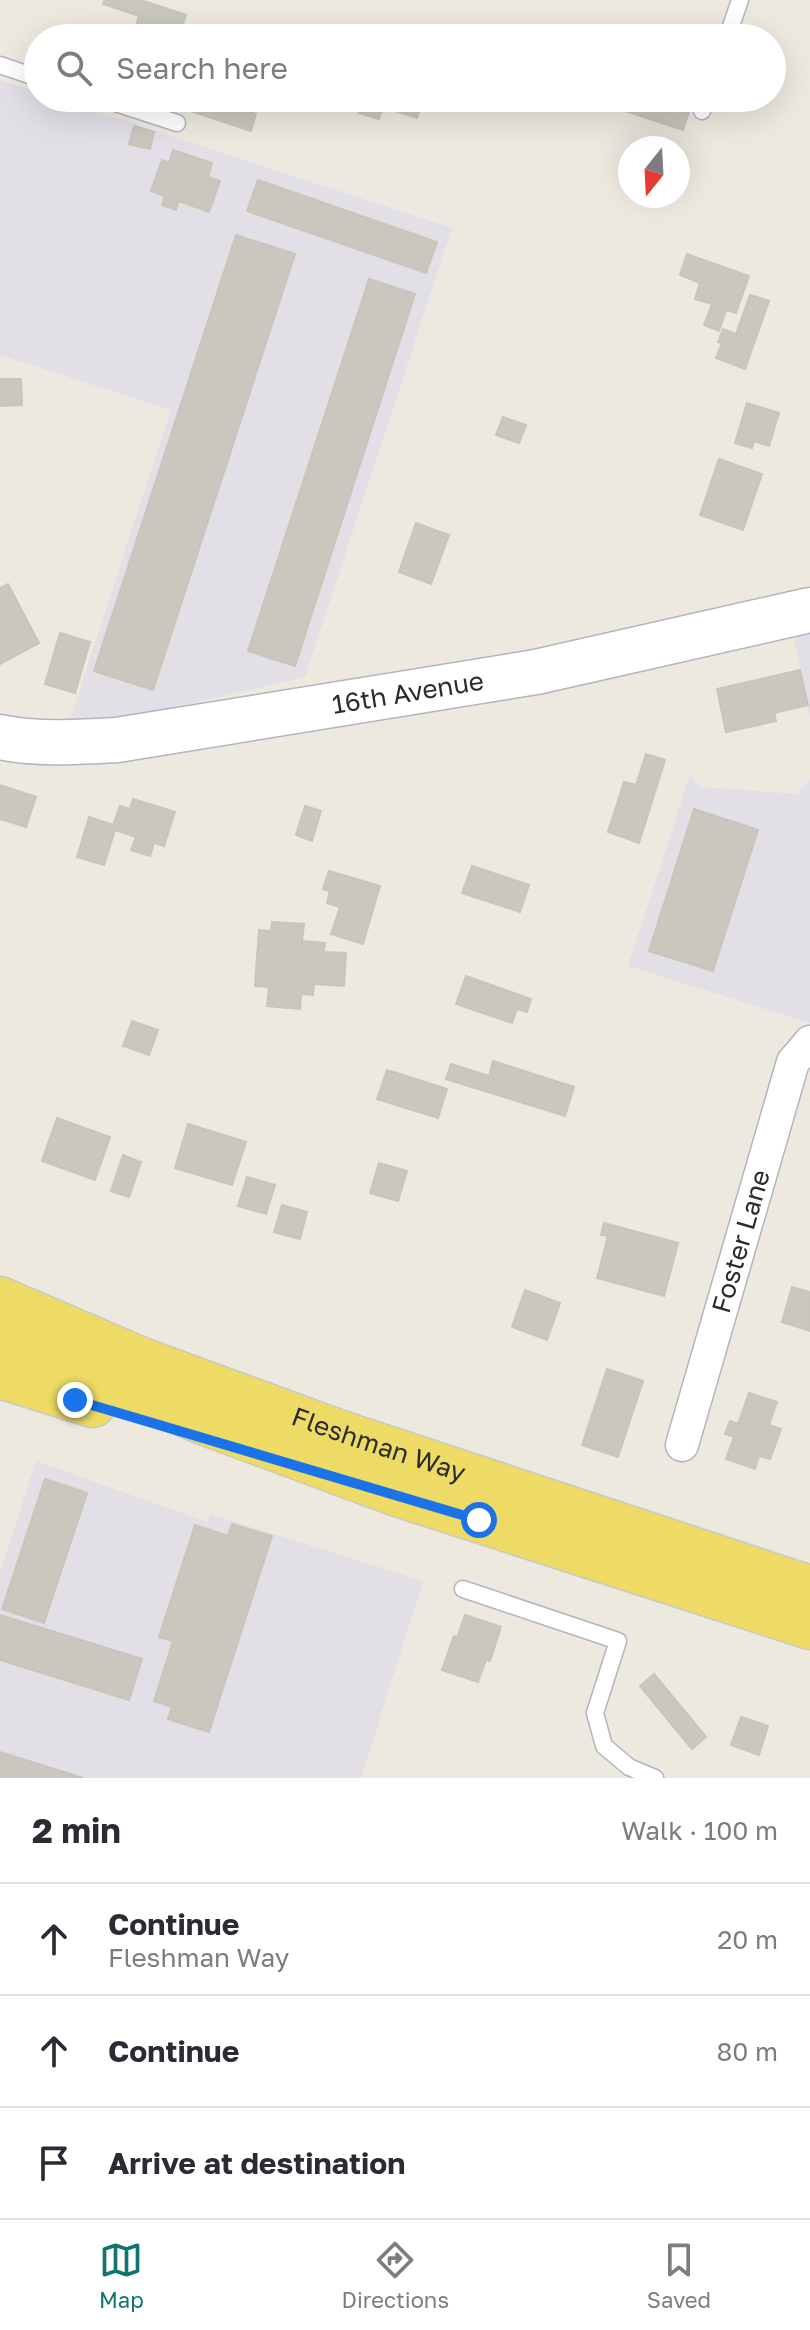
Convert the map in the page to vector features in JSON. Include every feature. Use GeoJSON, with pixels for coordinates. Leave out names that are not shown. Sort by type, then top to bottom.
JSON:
{"type":"FeatureCollection","features":[{"type":"Feature","properties":{"kind":"main road"},"geometry":{"type":"LineString","coordinates":[[0,1282],[142,1360]]}},
{"type":"Feature","properties":{"kind":"main road","name":"Fleshman Way"},"geometry":{"type":"LineString","coordinates":[[0,1299],[142,1360],[431,1465],[810,1588]]}},
{"type":"Feature","properties":{"kind":"main road","name":"Fleshman Way"},"geometry":{"type":"LineString","coordinates":[[0,1339],[208,1424],[397,1494],[810,1627]]}},
{"type":"Feature","properties":{"kind":"main road"},"geometry":{"type":"LineString","coordinates":[[0,1376],[397,1494]]}},
{"type":"Feature","properties":{"kind":"street","name":"16th Avenue"},"geometry":{"type":"LineString","coordinates":[[0,737],[61,743],[117,740],[536,672],[810,610]]}},
{"type":"Feature","properties":{"kind":"street","name":"Foster Lane"},"geometry":{"type":"LineString","coordinates":[[682,1445],[793,1062],[810,1042]]}},
{"type":"Feature","properties":{"kind":"lane"},"geometry":{"type":"LineString","coordinates":[[732,24],[740,0]]}},
{"type":"Feature","properties":{"kind":"lane"},"geometry":{"type":"LineString","coordinates":[[0,65],[24,73]]}},
{"type":"Feature","properties":{"kind":"lane"},"geometry":{"type":"LineString","coordinates":[[143,112],[177,123]]}},
{"type":"Feature","properties":{"kind":"lane"},"geometry":{"type":"LineString","coordinates":[[463,1589],[618,1641],[595,1713],[604,1746],[629,1767],[655,1778]]}},
{"type":"Feature","properties":{"kind":"shaded area"},"geometry":{"type":"Polygon","coordinates":[[[0,80],[24,88],[24,112],[98,112],[452,228],[305,677],[66,732],[171,410],[0,355],[0,80]]]}},
{"type":"Feature","properties":{"kind":"shaded area"},"geometry":{"type":"Polygon","coordinates":[[[810,633],[810,722],[794,637],[810,633]]]}},
{"type":"Feature","properties":{"kind":"shaded area"},"geometry":{"type":"Polygon","coordinates":[[[690,775],[701,787],[798,794],[810,779],[810,1023],[628,966],[690,775]]]}},
{"type":"Feature","properties":{"kind":"shaded area"},"geometry":{"type":"Polygon","coordinates":[[[36,1461],[207,1522],[210,1514],[423,1581],[361,1778],[0,1778],[0,1573],[36,1461]]]}},
{"type":"Feature","properties":{"kind":"building"},"geometry":{"type":"Polygon","coordinates":[[[105,0],[141,0],[186,15],[183,24],[137,24],[139,16],[103,4],[105,0]]]}},
{"type":"Feature","properties":{"kind":"building"},"geometry":{"type":"Polygon","coordinates":[[[194,112],[256,114],[251,131],[194,112]]]}},
{"type":"Feature","properties":{"kind":"building"},"geometry":{"type":"Polygon","coordinates":[[[359,112],[381,112],[379,119],[359,112]]]}},
{"type":"Feature","properties":{"kind":"building"},"geometry":{"type":"Polygon","coordinates":[[[398,112],[419,112],[417,118],[398,112]]]}},
{"type":"Feature","properties":{"kind":"building"},"geometry":{"type":"Polygon","coordinates":[[[628,112],[689,112],[683,130],[628,112]]]}},
{"type":"Feature","properties":{"kind":"building"},"geometry":{"type":"Polygon","coordinates":[[[134,126],[154,132],[150,149],[129,144],[134,126]]]}},
{"type":"Feature","properties":{"kind":"building"},"geometry":{"type":"Polygon","coordinates":[[[173,150],[212,163],[208,177],[220,181],[209,212],[179,201],[176,210],[162,205],[165,196],[151,191],[162,160],[169,163],[173,150]]]}},
{"type":"Feature","properties":{"kind":"building"},"geometry":{"type":"Polygon","coordinates":[[[258,180],[437,242],[426,273],[247,211],[258,180]]]}},
{"type":"Feature","properties":{"kind":"building"},"geometry":{"type":"Polygon","coordinates":[[[236,235],[295,254],[153,690],[94,671],[236,235]]]}},
{"type":"Feature","properties":{"kind":"building"},"geometry":{"type":"Polygon","coordinates":[[[687,254],[749,276],[736,313],[726,310],[719,331],[704,325],[712,304],[695,299],[700,283],[680,275],[687,254]]]}},
{"type":"Feature","properties":{"kind":"building"},"geometry":{"type":"Polygon","coordinates":[[[369,279],[415,294],[295,666],[248,651],[369,279]]]}},
{"type":"Feature","properties":{"kind":"building"},"geometry":{"type":"Polygon","coordinates":[[[750,295],[769,301],[745,369],[716,358],[723,329],[736,334],[750,295]]]}},
{"type":"Feature","properties":{"kind":"building"},"geometry":{"type":"Polygon","coordinates":[[[0,379],[21,379],[22,405],[0,406],[0,379]]]}},
{"type":"Feature","properties":{"kind":"building"},"geometry":{"type":"Polygon","coordinates":[[[747,403],[779,413],[769,446],[754,441],[752,448],[735,443],[747,403]]]}},
{"type":"Feature","properties":{"kind":"building"},"geometry":{"type":"Polygon","coordinates":[[[503,417],[526,425],[519,443],[496,435],[503,417]]]}},
{"type":"Feature","properties":{"kind":"building"},"geometry":{"type":"Polygon","coordinates":[[[719,459],[762,474],[743,530],[700,515],[719,459]]]}},
{"type":"Feature","properties":{"kind":"building"},"geometry":{"type":"Polygon","coordinates":[[[416,523],[449,535],[431,584],[399,572],[416,523]]]}},
{"type":"Feature","properties":{"kind":"building"},"geometry":{"type":"Polygon","coordinates":[[[8,584],[39,643],[0,664],[0,588],[8,584]]]}},
{"type":"Feature","properties":{"kind":"building"},"geometry":{"type":"Polygon","coordinates":[[[60,633],[90,642],[75,693],[45,684],[60,633]]]}},
{"type":"Feature","properties":{"kind":"building"},"geometry":{"type":"Polygon","coordinates":[[[800,670],[808,705],[774,713],[776,721],[726,732],[717,689],[800,670]]]}},
{"type":"Feature","properties":{"kind":"building"},"geometry":{"type":"Polygon","coordinates":[[[646,754],[665,760],[639,843],[608,832],[624,782],[636,785],[646,754]]]}},
{"type":"Feature","properties":{"kind":"building"},"geometry":{"type":"Polygon","coordinates":[[[0,785],[36,797],[26,827],[0,819],[0,785]]]}},
{"type":"Feature","properties":{"kind":"building"},"geometry":{"type":"Polygon","coordinates":[[[133,799],[175,812],[164,846],[154,843],[150,856],[131,850],[136,837],[115,830],[104,865],[77,857],[89,817],[113,825],[120,806],[130,809],[133,799]]]}},
{"type":"Feature","properties":{"kind":"building"},"geometry":{"type":"Polygon","coordinates":[[[305,806],[321,811],[312,841],[296,835],[305,806]]]}},
{"type":"Feature","properties":{"kind":"building"},"geometry":{"type":"Polygon","coordinates":[[[694,809],[758,830],[713,971],[649,951],[694,809]]]}},
{"type":"Feature","properties":{"kind":"building"},"geometry":{"type":"Polygon","coordinates":[[[472,866],[529,885],[520,912],[462,893],[472,866]]]}},
{"type":"Feature","properties":{"kind":"building"},"geometry":{"type":"Polygon","coordinates":[[[329,871],[380,886],[363,944],[331,934],[340,907],[327,903],[330,891],[323,889],[329,871]]]}},
{"type":"Feature","properties":{"kind":"building"},"geometry":{"type":"Polygon","coordinates":[[[272,922],[304,924],[302,941],[325,943],[324,952],[346,953],[344,986],[314,984],[313,995],[301,994],[300,1009],[267,1006],[269,987],[255,986],[259,930],[271,931],[272,922]]]}},
{"type":"Feature","properties":{"kind":"building"},"geometry":{"type":"Polygon","coordinates":[[[466,976],[531,999],[527,1012],[517,1009],[512,1023],[456,1004],[466,976]]]}},
{"type":"Feature","properties":{"kind":"building"},"geometry":{"type":"Polygon","coordinates":[[[132,1021],[158,1030],[149,1055],[123,1046],[132,1021]]]}},
{"type":"Feature","properties":{"kind":"building"},"geometry":{"type":"Polygon","coordinates":[[[493,1061],[574,1087],[565,1116],[446,1079],[451,1064],[489,1076],[493,1061]]]}},
{"type":"Feature","properties":{"kind":"building"},"geometry":{"type":"Polygon","coordinates":[[[387,1070],[447,1089],[438,1118],[377,1099],[387,1070]]]}},
{"type":"Feature","properties":{"kind":"building"},"geometry":{"type":"Polygon","coordinates":[[[57,1118],[110,1137],[95,1180],[42,1161],[57,1118]]]}},
{"type":"Feature","properties":{"kind":"building"},"geometry":{"type":"Polygon","coordinates":[[[188,1124],[246,1142],[232,1185],[175,1168],[188,1124]]]}},
{"type":"Feature","properties":{"kind":"building"},"geometry":{"type":"Polygon","coordinates":[[[123,1155],[141,1162],[129,1197],[111,1191],[123,1155]]]}},
{"type":"Feature","properties":{"kind":"building"},"geometry":{"type":"Polygon","coordinates":[[[379,1163],[407,1171],[398,1201],[370,1193],[379,1163]]]}},
{"type":"Feature","properties":{"kind":"building"},"geometry":{"type":"Polygon","coordinates":[[[247,1177],[275,1185],[266,1214],[238,1206],[247,1177]]]}},
{"type":"Feature","properties":{"kind":"building"},"geometry":{"type":"Polygon","coordinates":[[[282,1205],[307,1212],[300,1239],[274,1232],[282,1205]]]}},
{"type":"Feature","properties":{"kind":"building"},"geometry":{"type":"Polygon","coordinates":[[[604,1223],[678,1243],[664,1296],[597,1278],[608,1236],[601,1235],[604,1223]]]}},
{"type":"Feature","properties":{"kind":"building"},"geometry":{"type":"Polygon","coordinates":[[[792,1287],[810,1292],[810,1331],[782,1322],[792,1287]]]}},
{"type":"Feature","properties":{"kind":"building"},"geometry":{"type":"Polygon","coordinates":[[[525,1290],[560,1303],[547,1340],[512,1327],[525,1290]]]}},
{"type":"Feature","properties":{"kind":"building"},"geometry":{"type":"Polygon","coordinates":[[[607,1369],[643,1381],[618,1457],[582,1445],[607,1369]]]}},
{"type":"Feature","properties":{"kind":"building"},"geometry":{"type":"Polygon","coordinates":[[[749,1393],[777,1402],[769,1425],[781,1429],[770,1459],[759,1456],[755,1469],[726,1459],[734,1437],[725,1434],[730,1421],[738,1424],[749,1393]]]}},
{"type":"Feature","properties":{"kind":"building"},"geometry":{"type":"Polygon","coordinates":[[[45,1479],[87,1493],[44,1623],[2,1609],[45,1479]]]}},
{"type":"Feature","properties":{"kind":"building"},"geometry":{"type":"Polygon","coordinates":[[[232,1524],[272,1536],[209,1732],[168,1719],[172,1707],[154,1701],[173,1641],[159,1637],[195,1525],[228,1536],[232,1524]]]}},
{"type":"Feature","properties":{"kind":"building"},"geometry":{"type":"Polygon","coordinates":[[[0,1615],[142,1659],[129,1700],[0,1660],[0,1615]]]}},
{"type":"Feature","properties":{"kind":"building"},"geometry":{"type":"Polygon","coordinates":[[[465,1615],[501,1627],[490,1661],[486,1660],[478,1682],[442,1670],[465,1615]]]}},
{"type":"Feature","properties":{"kind":"building"},"geometry":{"type":"Polygon","coordinates":[[[654,1674],[706,1737],[692,1749],[640,1686],[654,1674]]]}},
{"type":"Feature","properties":{"kind":"building"},"geometry":{"type":"Polygon","coordinates":[[[741,1717],[768,1726],[759,1755],[731,1745],[741,1717]]]}},
{"type":"Feature","properties":{"kind":"building"},"geometry":{"type":"Polygon","coordinates":[[[0,1752],[83,1778],[0,1778],[0,1752]]]}},
{"type":"Feature","properties":{"kind":"route"},"geometry":{"type":"LineString","coordinates":[[75,1400],[479,1520]]}}]}
